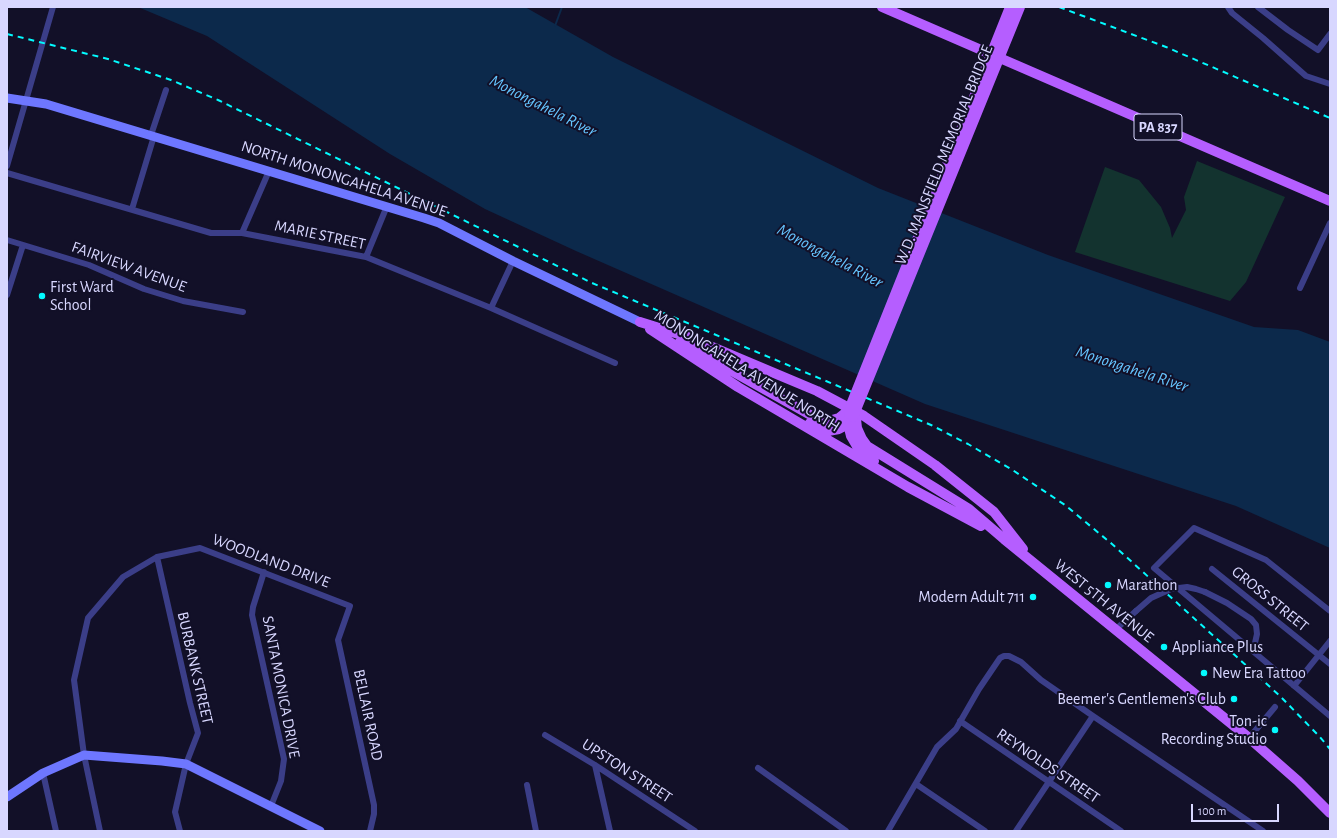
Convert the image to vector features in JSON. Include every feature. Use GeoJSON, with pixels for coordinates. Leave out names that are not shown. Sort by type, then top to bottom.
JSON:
{"type":"FeatureCollection","features":[{"type":"Feature","properties":{"kind":"main road","name":"PA 837"},"geometry":{"type":"LineString","coordinates":[[882,7],[988,56],[1330,201]]}},
{"type":"Feature","properties":{"kind":"main road"},"geometry":{"type":"LineString","coordinates":[[988,56],[1004,7]]}},
{"type":"Feature","properties":{"kind":"main road","name":"W.D. MANSFIELD MEMORIAL BRIDGE"},"geometry":{"type":"LineString","coordinates":[[855,403],[988,56],[1010,7]]}},
{"type":"Feature","properties":{"kind":"main road","name":"W.D. MANSFIELD MEMORIAL BRIDGE"},"geometry":{"type":"LineString","coordinates":[[855,403],[1020,7]]}},
{"type":"Feature","properties":{"kind":"main road","name":"NORTH MONONGAHELA AVENUE"},"geometry":{"type":"LineString","coordinates":[[7,98],[46,104],[387,206],[439,223],[513,261],[640,322]]}},
{"type":"Feature","properties":{"kind":"main road"},"geometry":{"type":"LineString","coordinates":[[640,322],[688,346],[814,417],[823,420],[832,420],[850,417]]}},
{"type":"Feature","properties":{"kind":"main road","name":"MONONGAHELA AVENUE NORTH"},"geometry":{"type":"LineString","coordinates":[[640,322],[738,387],[822,437],[1004,539]]}},
{"type":"Feature","properties":{"kind":"main road","name":"MONONGAHELA AVENUE NORTH"},"geometry":{"type":"LineString","coordinates":[[640,322],[712,346],[817,391],[864,416],[935,465],[994,512],[1013,537],[1041,569]]}},
{"type":"Feature","properties":{"kind":"main road"},"geometry":{"type":"LineString","coordinates":[[695,358],[820,428],[828,431],[839,429],[850,417]]}},
{"type":"Feature","properties":{"kind":"main road"},"geometry":{"type":"LineString","coordinates":[[855,403],[850,417],[851,436],[858,448],[867,456],[939,499],[964,516]]}},
{"type":"Feature","properties":{"kind":"main road"},"geometry":{"type":"LineString","coordinates":[[850,417],[867,446],[969,508],[1004,539]]}},
{"type":"Feature","properties":{"kind":"main road","name":"WEST 5TH AVENUE"},"geometry":{"type":"LineString","coordinates":[[1004,539],[1249,738],[1328,807]]}},
{"type":"Feature","properties":{"kind":"main road"},"geometry":{"type":"LineString","coordinates":[[7,797],[43,773],[84,755],[186,764],[320,831]]}},
{"type":"Feature","properties":{"kind":"street"},"geometry":{"type":"LineString","coordinates":[[7,166],[53,7]]}},
{"type":"Feature","properties":{"kind":"street"},"geometry":{"type":"LineString","coordinates":[[1228,7],[1232,13],[1306,76],[1330,84]]}},
{"type":"Feature","properties":{"kind":"street"},"geometry":{"type":"LineString","coordinates":[[1258,7],[1288,30],[1318,50],[1330,34]]}},
{"type":"Feature","properties":{"kind":"street"},"geometry":{"type":"LineString","coordinates":[[132,209],[166,90]]}},
{"type":"Feature","properties":{"kind":"street"},"geometry":{"type":"LineString","coordinates":[[242,233],[269,171]]}},
{"type":"Feature","properties":{"kind":"street","name":"MARIE STREET"},"geometry":{"type":"LineString","coordinates":[[7,173],[211,233],[242,233],[366,257],[491,308],[615,363]]}},
{"type":"Feature","properties":{"kind":"street"},"geometry":{"type":"LineString","coordinates":[[366,257],[387,206]]}},
{"type":"Feature","properties":{"kind":"street"},"geometry":{"type":"LineString","coordinates":[[1300,288],[1330,223]]}},
{"type":"Feature","properties":{"kind":"street","name":"FAIRVIEW AVENUE"},"geometry":{"type":"LineString","coordinates":[[7,240],[89,265],[144,289],[183,301],[243,312]]}},
{"type":"Feature","properties":{"kind":"street"},"geometry":{"type":"LineString","coordinates":[[7,295],[23,245]]}},
{"type":"Feature","properties":{"kind":"street"},"geometry":{"type":"LineString","coordinates":[[491,308],[513,261]]}},
{"type":"Feature","properties":{"kind":"street"},"geometry":{"type":"LineString","coordinates":[[1330,611],[1266,560],[1194,528],[1154,568],[1330,716]]}},
{"type":"Feature","properties":{"kind":"street","name":"WOODLAND DRIVE"},"geometry":{"type":"LineString","coordinates":[[100,831],[84,755],[74,680],[88,618],[123,577],[157,557],[200,548],[350,606]]}},
{"type":"Feature","properties":{"kind":"street","name":"BURBANK STREET"},"geometry":{"type":"LineString","coordinates":[[157,557],[190,704],[198,733],[186,764],[176,812],[180,831]]}},
{"type":"Feature","properties":{"kind":"street","name":"GROSS STREET"},"geometry":{"type":"LineString","coordinates":[[1212,569],[1330,664]]}},
{"type":"Feature","properties":{"kind":"street","name":"SANTA MONICA DRIVE"},"geometry":{"type":"LineString","coordinates":[[264,572],[252,615],[284,760],[281,781],[271,806]]}},
{"type":"Feature","properties":{"kind":"street"},"geometry":{"type":"LineString","coordinates":[[1115,630],[1151,598],[1171,589],[1196,589],[1206,592],[1227,603],[1251,619],[1256,625],[1257,634],[1255,643],[1251,650]]}},
{"type":"Feature","properties":{"kind":"street","name":"BELLAIR ROAD"},"geometry":{"type":"LineString","coordinates":[[350,606],[338,640],[374,805],[374,814],[370,831]]}},
{"type":"Feature","properties":{"kind":"street"},"geometry":{"type":"LineString","coordinates":[[1294,686],[1330,641]]}},
{"type":"Feature","properties":{"kind":"street"},"geometry":{"type":"LineString","coordinates":[[888,831],[937,747],[956,728],[1000,658],[1009,656],[1021,662],[1041,680],[1092,716],[1263,831]]}},
{"type":"Feature","properties":{"kind":"street"},"geometry":{"type":"LineString","coordinates":[[1249,738],[1276,707]]}},
{"type":"Feature","properties":{"kind":"street"},"geometry":{"type":"LineString","coordinates":[[1016,831],[1092,716]]}},
{"type":"Feature","properties":{"kind":"street","name":"REYNOLDS STREET"},"geometry":{"type":"LineString","coordinates":[[960,721],[1120,831]]}},
{"type":"Feature","properties":{"kind":"street","name":"UPSTON STREET"},"geometry":{"type":"LineString","coordinates":[[545,735],[595,765],[695,831]]}},
{"type":"Feature","properties":{"kind":"street"},"geometry":{"type":"LineString","coordinates":[[595,765],[610,831]]}},
{"type":"Feature","properties":{"kind":"street"},"geometry":{"type":"LineString","coordinates":[[758,768],[846,831]]}},
{"type":"Feature","properties":{"kind":"street"},"geometry":{"type":"LineString","coordinates":[[43,773],[56,831]]}},
{"type":"Feature","properties":{"kind":"street"},"geometry":{"type":"LineString","coordinates":[[916,784],[985,831]]}},
{"type":"Feature","properties":{"kind":"street"},"geometry":{"type":"LineString","coordinates":[[527,785],[536,831]]}},
{"type":"Feature","properties":{"kind":"green space"},"geometry":{"type":"Polygon","coordinates":[[[1197,161],[1285,197],[1246,282],[1230,301],[1075,252],[1105,167],[1139,180],[1161,207],[1170,228],[1172,238],[1186,210],[1184,197],[1197,161]]]}},
{"type":"Feature","properties":{"kind":"water","name":"Monongahela River"},"geometry":{"type":"Polygon","coordinates":[[[138,7],[525,7],[613,57],[878,188],[1048,255],[1254,327],[1298,330],[1330,342],[1330,548],[1236,506],[925,404],[576,251],[485,209],[390,154],[207,36],[138,7]]]}},
{"type":"Feature","properties":{"kind":"waterway"},"geometry":{"type":"LineString","coordinates":[[555,26],[562,7]]}},
{"type":"Feature","properties":{"kind":"railway"},"geometry":{"type":"LineString","coordinates":[[1059,7],[1166,47],[1330,118]]}},
{"type":"Feature","properties":{"kind":"railway"},"geometry":{"type":"LineString","coordinates":[[7,34],[108,59],[171,80],[218,100],[592,283],[931,425],[968,444],[1011,469],[1065,505],[1112,544],[1280,696],[1330,749]]}},
{"type":"Feature","properties":{"kind":"place","name":"First Ward School"},"geometry":{"type":"Point","coordinates":[42,296]}},
{"type":"Feature","properties":{"kind":"place","name":"Marathon"},"geometry":{"type":"Point","coordinates":[1108,585]}},
{"type":"Feature","properties":{"kind":"place","name":"Modern Adult 711"},"geometry":{"type":"Point","coordinates":[1033,597]}},
{"type":"Feature","properties":{"kind":"place","name":"Appliance Plus"},"geometry":{"type":"Point","coordinates":[1164,647]}},
{"type":"Feature","properties":{"kind":"place","name":"New Era Tattoo"},"geometry":{"type":"Point","coordinates":[1204,673]}},
{"type":"Feature","properties":{"kind":"place","name":"Beemer's Gentlemen's Club"},"geometry":{"type":"Point","coordinates":[1234,699]}},
{"type":"Feature","properties":{"kind":"place","name":"Ton-ic Recording Studio"},"geometry":{"type":"Point","coordinates":[1275,730]}}]}
